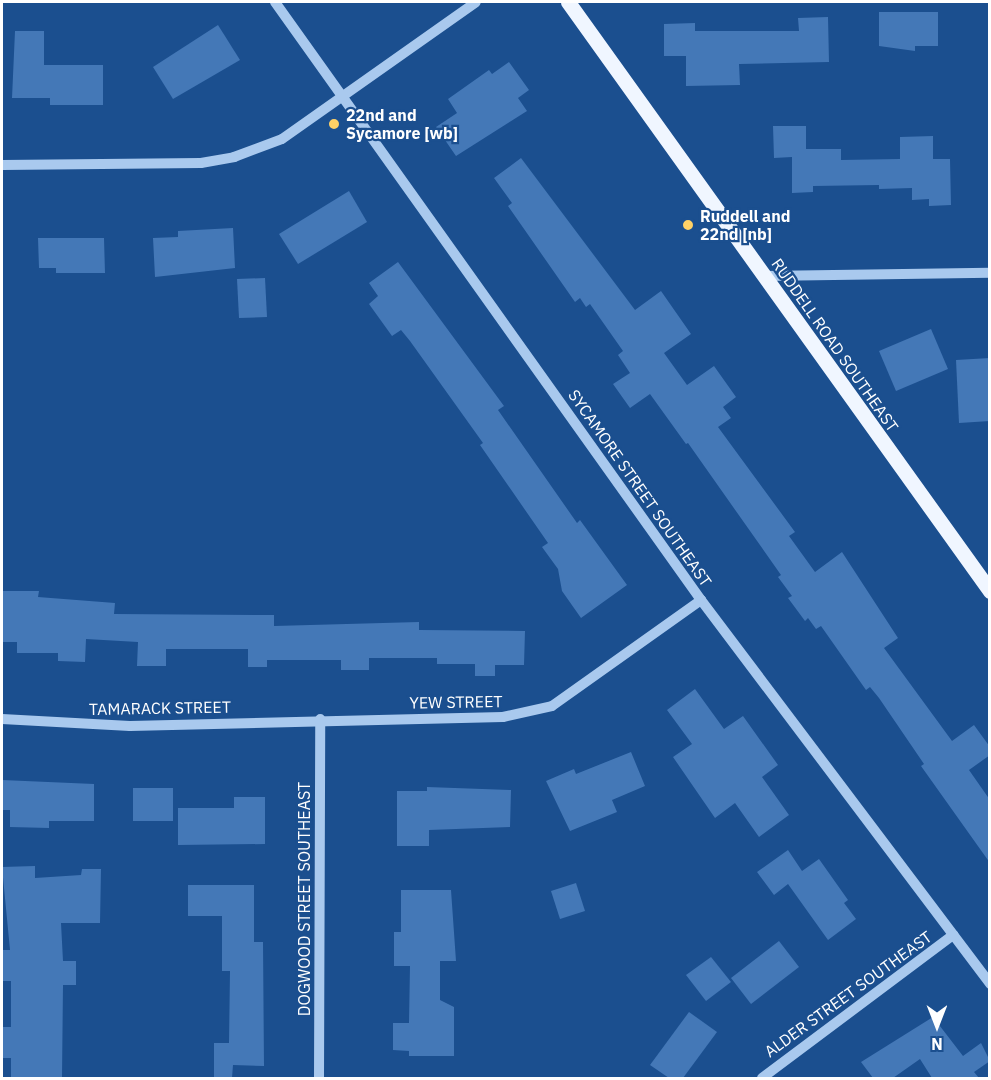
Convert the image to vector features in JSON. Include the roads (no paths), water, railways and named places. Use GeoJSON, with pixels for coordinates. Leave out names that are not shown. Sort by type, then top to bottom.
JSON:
{"type":"FeatureCollection","features":[{"type":"Feature","properties":{"kind":"main road","name":"RUDDELL ROAD SOUTHEAST"},"geometry":{"type":"LineString","coordinates":[[568,2],[990,591]]}},
{"type":"Feature","properties":{"kind":"street","name":"SYCAMORE STREET SOUTHEAST"},"geometry":{"type":"LineString","coordinates":[[275,2],[701,600],[990,984]]}},
{"type":"Feature","properties":{"kind":"street"},"geometry":{"type":"LineString","coordinates":[[2,165],[201,163],[234,158],[282,139],[476,2]]}},
{"type":"Feature","properties":{"kind":"street"},"geometry":{"type":"LineString","coordinates":[[764,276],[990,273]]}},
{"type":"Feature","properties":{"kind":"street","name":"YEW STREET"},"geometry":{"type":"LineString","coordinates":[[320,719],[503,717],[552,706],[701,600]]}},
{"type":"Feature","properties":{"kind":"street","name":"TAMARACK STREET"},"geometry":{"type":"LineString","coordinates":[[2,720],[130,726],[320,719]]}},
{"type":"Feature","properties":{"kind":"street","name":"DOGWOOD STREET SOUTHEAST"},"geometry":{"type":"LineString","coordinates":[[319,1078],[320,719]]}},
{"type":"Feature","properties":{"kind":"street","name":"ALDER STREET SOUTHEAST"},"geometry":{"type":"LineString","coordinates":[[762,1078],[953,935]]}},
{"type":"Feature","properties":{"kind":"place","name":"22nd and Sycamore [wb]"},"geometry":{"type":"Point","coordinates":[334,124]}},
{"type":"Feature","properties":{"kind":"place","name":"Ruddell and 22nd [nb]"},"geometry":{"type":"Point","coordinates":[688,225]}}]}
